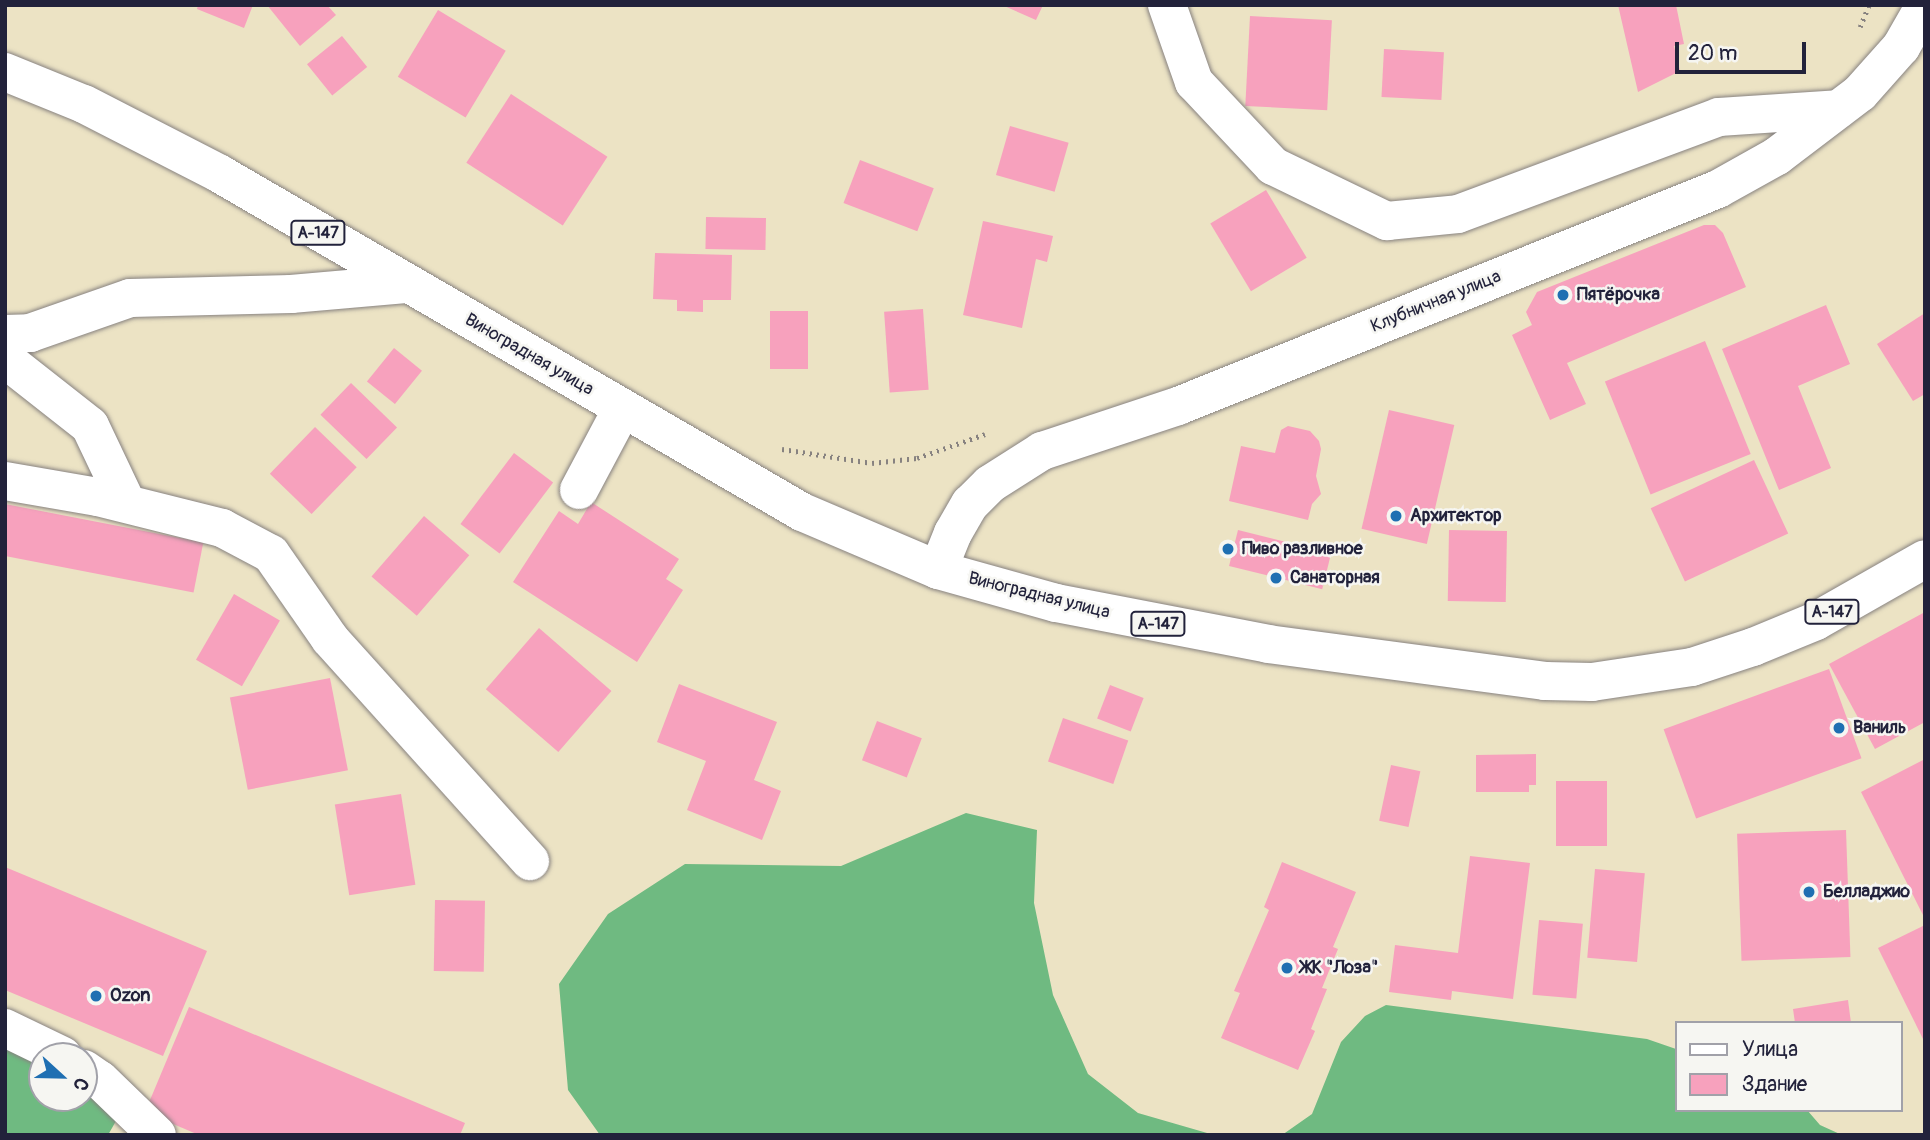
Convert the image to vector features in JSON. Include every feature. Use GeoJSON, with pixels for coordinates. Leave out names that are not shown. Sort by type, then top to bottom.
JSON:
{"type":"FeatureCollection","features":[{"type":"Feature","properties":{"kind":"main road"},"geometry":{"type":"LineString","coordinates":[[1167,5],[1194,82],[1273,166],[1387,221],[1458,214],[1719,117],[1838,109]]}},
{"type":"Feature","properties":{"kind":"main road","name":"Клубничная улица"},"geometry":{"type":"LineString","coordinates":[[938,570],[953,533],[970,504],[990,484],[1042,451],[1178,405],[1718,189],[1777,156],[1860,93],[1901,47],[1925,5]]}},
{"type":"Feature","properties":{"kind":"main road","name":"Виноградная улица"},"geometry":{"type":"LineString","coordinates":[[5,72],[84,104],[220,174],[802,512],[938,570],[1056,603],[1268,644],[1545,681],[1592,682],[1692,667],[1753,648],[1816,621],[1925,559]]}},
{"type":"Feature","properties":{"kind":"main road"},"geometry":{"type":"LineString","coordinates":[[5,334],[30,333],[130,298],[291,294],[406,284]]}},
{"type":"Feature","properties":{"kind":"main road"},"geometry":{"type":"LineString","coordinates":[[5,359],[90,426],[127,504]]}},
{"type":"Feature","properties":{"kind":"main road"},"geometry":{"type":"LineString","coordinates":[[579,490],[622,409]]}},
{"type":"Feature","properties":{"kind":"main road"},"geometry":{"type":"LineString","coordinates":[[5,481],[127,504],[222,528],[271,554],[330,639],[530,861]]}},
{"type":"Feature","properties":{"kind":"main road"},"geometry":{"type":"LineString","coordinates":[[5,1028],[34,1042]]}},
{"type":"Feature","properties":{"kind":"main road"},"geometry":{"type":"LineString","coordinates":[[98,1079],[156,1135]]}},
{"type":"Feature","properties":{"kind":"path"},"geometry":{"type":"LineString","coordinates":[[776,446],[789,452],[872,463],[918,458],[993,431]]}},
{"type":"Feature","properties":{"kind":"green space"},"geometry":{"type":"Polygon","coordinates":[[[966,813],[1037,830],[1034,903],[1053,995],[1088,1074],[1138,1113],[1214,1135],[600,1135],[568,1090],[559,984],[608,914],[685,864],[841,866],[966,813]]]}},
{"type":"Feature","properties":{"kind":"green space"},"geometry":{"type":"Polygon","coordinates":[[[1386,1005],[1647,1039],[1674,1048],[1674,1112],[1809,1112],[1820,1125],[1842,1135],[1282,1135],[1312,1114],[1341,1042],[1365,1016],[1386,1005]]]}},
{"type":"Feature","properties":{"kind":"green space"},"geometry":{"type":"Polygon","coordinates":[[[5,1048],[28,1059],[28,1112],[98,1112],[98,1099],[120,1114],[108,1135],[5,1135],[5,1048]]]}},
{"type":"Feature","properties":{"kind":"building"},"geometry":{"type":"Polygon","coordinates":[[[198,5],[253,5],[244,28],[197,9],[198,5]]]}},
{"type":"Feature","properties":{"kind":"building"},"geometry":{"type":"Polygon","coordinates":[[[267,5],[327,5],[336,15],[300,46],[267,5]]]}},
{"type":"Feature","properties":{"kind":"building"},"geometry":{"type":"Polygon","coordinates":[[[1002,5],[1043,5],[1036,20],[1002,5]]]}},
{"type":"Feature","properties":{"kind":"building"},"geometry":{"type":"Polygon","coordinates":[[[1618,5],[1676,5],[1684,44],[1674,46],[1680,71],[1638,92],[1618,5]]]}},
{"type":"Feature","properties":{"kind":"building"},"geometry":{"type":"Polygon","coordinates":[[[438,10],[506,51],[466,118],[398,77],[438,10]]]}},
{"type":"Feature","properties":{"kind":"building"},"geometry":{"type":"Polygon","coordinates":[[[1250,16],[1332,20],[1327,110],[1245,106],[1250,16]]]}},
{"type":"Feature","properties":{"kind":"building"},"geometry":{"type":"Polygon","coordinates":[[[342,36],[367,67],[332,95],[307,64],[342,36]]]}},
{"type":"Feature","properties":{"kind":"building"},"geometry":{"type":"Polygon","coordinates":[[[1384,49],[1444,52],[1441,100],[1381,97],[1384,49]]]}},
{"type":"Feature","properties":{"kind":"building"},"geometry":{"type":"Polygon","coordinates":[[[511,94],[607,157],[563,225],[466,163],[511,94]]]}},
{"type":"Feature","properties":{"kind":"building"},"geometry":{"type":"Polygon","coordinates":[[[1010,126],[1069,143],[1055,192],[996,175],[1010,126]]]}},
{"type":"Feature","properties":{"kind":"building"},"geometry":{"type":"Polygon","coordinates":[[[860,160],[934,188],[917,231],[844,203],[860,160]]]}},
{"type":"Feature","properties":{"kind":"building"},"geometry":{"type":"Polygon","coordinates":[[[1266,190],[1307,258],[1251,291],[1210,223],[1266,190]]]}},
{"type":"Feature","properties":{"kind":"building"},"geometry":{"type":"Polygon","coordinates":[[[706,217],[766,218],[765,250],[705,249],[706,217]]]}},
{"type":"Feature","properties":{"kind":"building"},"geometry":{"type":"Polygon","coordinates":[[[983,221],[1053,236],[1047,262],[1036,259],[1022,328],[963,315],[983,221]]]}},
{"type":"Feature","properties":{"kind":"building"},"geometry":{"type":"Polygon","coordinates":[[[1704,225],[1715,225],[1723,233],[1746,287],[1567,363],[1586,404],[1550,420],[1512,335],[1532,325],[1526,312],[1537,292],[1704,225]]]}},
{"type":"Feature","properties":{"kind":"building"},"geometry":{"type":"Polygon","coordinates":[[[655,253],[732,255],[731,300],[703,300],[703,312],[677,311],[677,300],[653,299],[655,253]]]}},
{"type":"Feature","properties":{"kind":"building"},"geometry":{"type":"Polygon","coordinates":[[[1826,305],[1850,364],[1798,386],[1831,468],[1779,490],[1722,349],[1826,305]]]}},
{"type":"Feature","properties":{"kind":"building"},"geometry":{"type":"Polygon","coordinates":[[[923,309],[929,390],[890,393],[884,312],[923,309]]]}},
{"type":"Feature","properties":{"kind":"building"},"geometry":{"type":"Polygon","coordinates":[[[770,311],[808,311],[808,369],[770,369],[770,311]]]}},
{"type":"Feature","properties":{"kind":"building"},"geometry":{"type":"Polygon","coordinates":[[[1925,313],[1925,394],[1913,401],[1877,344],[1925,313]]]}},
{"type":"Feature","properties":{"kind":"building"},"geometry":{"type":"Polygon","coordinates":[[[1705,341],[1751,454],[1651,495],[1605,381],[1705,341]]]}},
{"type":"Feature","properties":{"kind":"building"},"geometry":{"type":"Polygon","coordinates":[[[394,348],[422,371],[395,404],[367,381],[394,348]]]}},
{"type":"Feature","properties":{"kind":"building"},"geometry":{"type":"Polygon","coordinates":[[[351,383],[397,427],[366,459],[320,415],[351,383]]]}},
{"type":"Feature","properties":{"kind":"building"},"geometry":{"type":"Polygon","coordinates":[[[1389,410],[1454,425],[1427,544],[1362,529],[1389,410]]]}},
{"type":"Feature","properties":{"kind":"building"},"geometry":{"type":"Polygon","coordinates":[[[1288,426],[1310,431],[1319,441],[1321,449],[1316,476],[1321,494],[1312,504],[1308,520],[1229,501],[1241,446],[1275,453],[1281,430],[1288,426]]]}},
{"type":"Feature","properties":{"kind":"building"},"geometry":{"type":"Polygon","coordinates":[[[315,427],[357,467],[312,514],[270,474],[315,427]]]}},
{"type":"Feature","properties":{"kind":"building"},"geometry":{"type":"Polygon","coordinates":[[[514,453],[553,482],[500,554],[460,524],[514,453]]]}},
{"type":"Feature","properties":{"kind":"building"},"geometry":{"type":"Polygon","coordinates":[[[1754,460],[1788,533],[1685,582],[1651,508],[1754,460]]]}},
{"type":"Feature","properties":{"kind":"building"},"geometry":{"type":"Polygon","coordinates":[[[591,502],[679,559],[666,579],[683,590],[637,662],[513,582],[559,511],[578,524],[591,502]]]}},
{"type":"Feature","properties":{"kind":"building"},"geometry":{"type":"Polygon","coordinates":[[[5,504],[203,543],[194,593],[5,556],[5,504]]]}},
{"type":"Feature","properties":{"kind":"building"},"geometry":{"type":"Polygon","coordinates":[[[424,516],[469,555],[417,616],[372,576],[424,516]]]}},
{"type":"Feature","properties":{"kind":"building"},"geometry":{"type":"Polygon","coordinates":[[[1238,530],[1331,553],[1322,589],[1229,566],[1238,530]]]}},
{"type":"Feature","properties":{"kind":"building"},"geometry":{"type":"Polygon","coordinates":[[[1449,530],[1507,531],[1506,602],[1448,601],[1449,530]]]}},
{"type":"Feature","properties":{"kind":"building"},"geometry":{"type":"Polygon","coordinates":[[[234,594],[280,620],[242,686],[196,660],[234,594]]]}},
{"type":"Feature","properties":{"kind":"building"},"geometry":{"type":"Polygon","coordinates":[[[1925,612],[1925,722],[1875,749],[1829,664],[1925,612]]]}},
{"type":"Feature","properties":{"kind":"building"},"geometry":{"type":"Polygon","coordinates":[[[539,628],[611,691],[558,752],[486,689],[539,628]]]}},
{"type":"Feature","properties":{"kind":"building"},"geometry":{"type":"Polygon","coordinates":[[[1829,669],[1861,758],[1696,818],[1664,729],[1829,669]]]}},
{"type":"Feature","properties":{"kind":"building"},"geometry":{"type":"Polygon","coordinates":[[[330,678],[348,770],[248,790],[230,697],[330,678]]]}},
{"type":"Feature","properties":{"kind":"building"},"geometry":{"type":"Polygon","coordinates":[[[679,684],[777,722],[754,780],[781,791],[762,840],[687,810],[706,761],[657,742],[679,684]]]}},
{"type":"Feature","properties":{"kind":"building"},"geometry":{"type":"Polygon","coordinates":[[[1110,685],[1144,698],[1131,732],[1097,719],[1110,685]]]}},
{"type":"Feature","properties":{"kind":"building"},"geometry":{"type":"Polygon","coordinates":[[[1063,718],[1128,740],[1113,784],[1048,761],[1063,718]]]}},
{"type":"Feature","properties":{"kind":"building"},"geometry":{"type":"Polygon","coordinates":[[[877,721],[922,738],[907,777],[862,760],[877,721]]]}},
{"type":"Feature","properties":{"kind":"building"},"geometry":{"type":"Polygon","coordinates":[[[1536,754],[1536,785],[1529,785],[1529,792],[1476,792],[1476,755],[1536,754]]]}},
{"type":"Feature","properties":{"kind":"building"},"geometry":{"type":"Polygon","coordinates":[[[1925,759],[1925,919],[1861,792],[1925,759]]]}},
{"type":"Feature","properties":{"kind":"building"},"geometry":{"type":"Polygon","coordinates":[[[1391,765],[1420,771],[1408,827],[1379,821],[1391,765]]]}},
{"type":"Feature","properties":{"kind":"building"},"geometry":{"type":"Polygon","coordinates":[[[1556,781],[1607,781],[1607,846],[1556,846],[1556,781]]]}},
{"type":"Feature","properties":{"kind":"building"},"geometry":{"type":"Polygon","coordinates":[[[401,794],[415,885],[349,895],[335,804],[401,794]]]}},
{"type":"Feature","properties":{"kind":"building"},"geometry":{"type":"Polygon","coordinates":[[[1846,830],[1850,957],[1741,961],[1737,834],[1846,830]]]}},
{"type":"Feature","properties":{"kind":"building"},"geometry":{"type":"Polygon","coordinates":[[[1470,856],[1530,863],[1513,999],[1452,991],[1451,1000],[1389,992],[1395,945],[1458,953],[1470,856]]]}},
{"type":"Feature","properties":{"kind":"building","name":"ЖК \"Лоза\""},"geometry":{"type":"Polygon","coordinates":[[[1282,862],[1356,892],[1333,947],[1338,949],[1322,988],[1327,989],[1311,1029],[1315,1031],[1298,1070],[1221,1038],[1240,993],[1234,991],[1269,910],[1264,907],[1282,862]]]}},
{"type":"Feature","properties":{"kind":"building"},"geometry":{"type":"Polygon","coordinates":[[[5,867],[207,951],[163,1056],[5,990],[5,867]]]}},
{"type":"Feature","properties":{"kind":"building"},"geometry":{"type":"Polygon","coordinates":[[[1595,869],[1645,873],[1637,962],[1587,958],[1595,869]]]}},
{"type":"Feature","properties":{"kind":"building"},"geometry":{"type":"Polygon","coordinates":[[[435,900],[485,901],[484,972],[434,971],[435,900]]]}},
{"type":"Feature","properties":{"kind":"building"},"geometry":{"type":"Polygon","coordinates":[[[1539,920],[1583,924],[1576,999],[1532,995],[1539,920]]]}},
{"type":"Feature","properties":{"kind":"building"},"geometry":{"type":"Polygon","coordinates":[[[1925,925],[1925,1043],[1878,948],[1925,925]]]}},
{"type":"Feature","properties":{"kind":"building"},"geometry":{"type":"Polygon","coordinates":[[[1848,1000],[1851,1021],[1795,1021],[1793,1009],[1848,1000]]]}},
{"type":"Feature","properties":{"kind":"building"},"geometry":{"type":"Polygon","coordinates":[[[189,1007],[465,1123],[460,1135],[199,1135],[145,1112],[189,1007]]]}},
{"type":"Feature","properties":{"kind":"place","name":"Пятёрочка"},"geometry":{"type":"Point","coordinates":[1563,295]}},
{"type":"Feature","properties":{"kind":"place","name":"Архитектор"},"geometry":{"type":"Point","coordinates":[1396,516]}},
{"type":"Feature","properties":{"kind":"place","name":"Пиво разливное"},"geometry":{"type":"Point","coordinates":[1228,549]}},
{"type":"Feature","properties":{"kind":"place","name":"Санаторная"},"geometry":{"type":"Point","coordinates":[1276,578]}},
{"type":"Feature","properties":{"kind":"place","name":"Ваниль"},"geometry":{"type":"Point","coordinates":[1839,728]}},
{"type":"Feature","properties":{"kind":"place","name":"Белладжио"},"geometry":{"type":"Point","coordinates":[1809,892]}},
{"type":"Feature","properties":{"kind":"place","name":"ЖК \"Лоза\""},"geometry":{"type":"Point","coordinates":[1287,968]}},
{"type":"Feature","properties":{"kind":"place","name":"Ozon"},"geometry":{"type":"Point","coordinates":[96,996]}}]}
